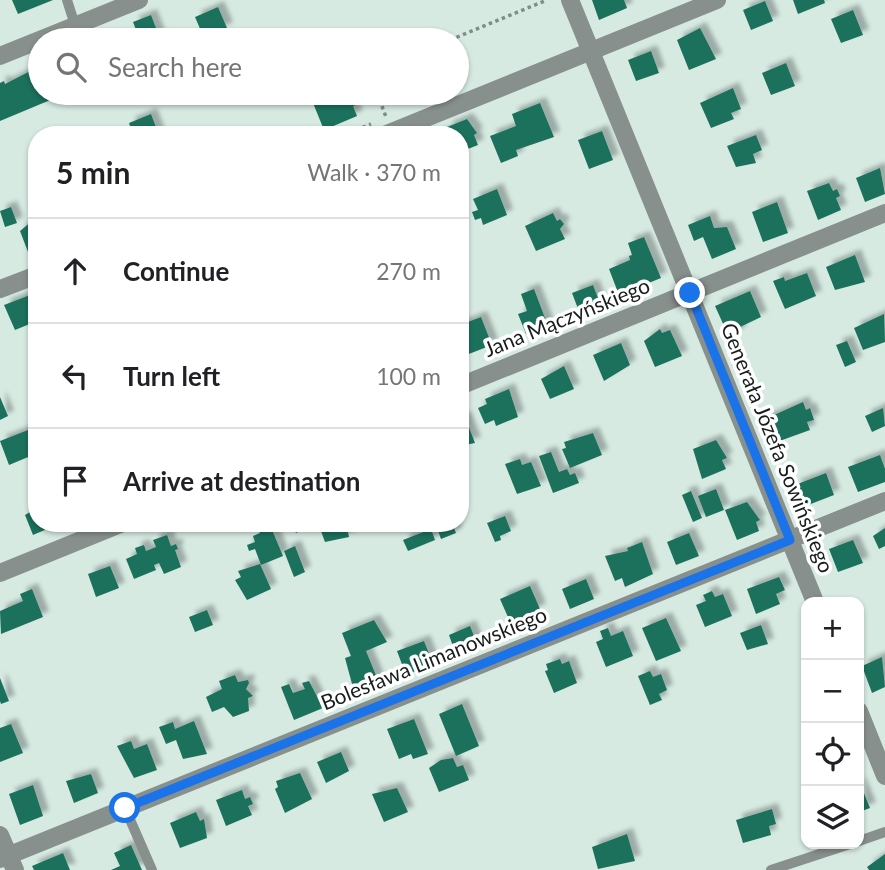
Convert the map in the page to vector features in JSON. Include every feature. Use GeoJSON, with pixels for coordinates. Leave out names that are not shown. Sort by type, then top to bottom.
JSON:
{"type":"FeatureCollection","features":[{"type":"Feature","properties":{"kind":"street","name":"Generała Józefa Sowińskiego"},"geometry":{"type":"LineString","coordinates":[[570,0],[813,597]]}},
{"type":"Feature","properties":{"kind":"street"},"geometry":{"type":"LineString","coordinates":[[469,95],[591,51],[717,0]]}},
{"type":"Feature","properties":{"kind":"street"},"geometry":{"type":"LineString","coordinates":[[68,28],[132,1]]}},
{"type":"Feature","properties":{"kind":"street"},"geometry":{"type":"LineString","coordinates":[[0,56],[28,44]]}},
{"type":"Feature","properties":{"kind":"street"},"geometry":{"type":"LineString","coordinates":[[385,126],[443,105]]}},
{"type":"Feature","properties":{"kind":"street","name":"Jana Mączyńskiego"},"geometry":{"type":"LineString","coordinates":[[469,382],[885,213]]}},
{"type":"Feature","properties":{"kind":"street"},"geometry":{"type":"LineString","coordinates":[[0,289],[28,278]]}},
{"type":"Feature","properties":{"kind":"street","name":"Bolesława Limanowskiego"},"geometry":{"type":"LineString","coordinates":[[8,861],[125,808],[885,501]]}},
{"type":"Feature","properties":{"kind":"street"},"geometry":{"type":"LineString","coordinates":[[0,573],[101,532]]}},
{"type":"Feature","properties":{"kind":"street"},"geometry":{"type":"LineString","coordinates":[[864,723],[885,776]]}},
{"type":"Feature","properties":{"kind":"street"},"geometry":{"type":"LineString","coordinates":[[0,835],[8,861]]}},
{"type":"Feature","properties":{"kind":"lane"},"geometry":{"type":"LineString","coordinates":[[67,0],[75,25]]}},
{"type":"Feature","properties":{"kind":"lane"},"geometry":{"type":"LineString","coordinates":[[125,808],[152,870]]}},
{"type":"Feature","properties":{"kind":"lane"},"geometry":{"type":"LineString","coordinates":[[864,839],[885,832]]}},
{"type":"Feature","properties":{"kind":"lane"},"geometry":{"type":"LineString","coordinates":[[771,870],[835,849]]}},
{"type":"Feature","properties":{"kind":"path"},"geometry":{"type":"LineString","coordinates":[[469,32],[547,0]]}},
{"type":"Feature","properties":{"kind":"path"},"geometry":{"type":"LineString","coordinates":[[380,105],[385,126]]}},
{"type":"Feature","properties":{"kind":"building"},"geometry":{"type":"Polygon","coordinates":[[[12,0],[53,0],[18,14],[12,0]]]}},
{"type":"Feature","properties":{"kind":"building"},"geometry":{"type":"Polygon","coordinates":[[[592,0],[624,0],[627,8],[599,20],[592,0]]]}},
{"type":"Feature","properties":{"kind":"building"},"geometry":{"type":"Polygon","coordinates":[[[793,0],[824,0],[825,3],[798,14],[793,0]]]}},
{"type":"Feature","properties":{"kind":"building"},"geometry":{"type":"Polygon","coordinates":[[[765,1],[773,21],[751,30],[743,10],[765,1]]]}},
{"type":"Feature","properties":{"kind":"building"},"geometry":{"type":"Polygon","coordinates":[[[218,7],[227,28],[200,28],[195,17],[218,7]]]}},
{"type":"Feature","properties":{"kind":"building"},"geometry":{"type":"Polygon","coordinates":[[[853,10],[863,35],[841,43],[831,19],[853,10]]]}},
{"type":"Feature","properties":{"kind":"building"},"geometry":{"type":"Polygon","coordinates":[[[151,15],[156,28],[135,28],[133,22],[151,15]]]}},
{"type":"Feature","properties":{"kind":"building"},"geometry":{"type":"Polygon","coordinates":[[[700,28],[716,59],[689,70],[677,40],[700,28]]]}},
{"type":"Feature","properties":{"kind":"building"},"geometry":{"type":"Polygon","coordinates":[[[651,51],[659,73],[636,81],[628,60],[651,51]]]}},
{"type":"Feature","properties":{"kind":"building"},"geometry":{"type":"Polygon","coordinates":[[[786,63],[795,86],[771,95],[762,73],[786,63]]]}},
{"type":"Feature","properties":{"kind":"building"},"geometry":{"type":"Polygon","coordinates":[[[28,72],[28,105],[38,105],[0,121],[0,83],[4,81],[5,84],[28,72]]]}},
{"type":"Feature","properties":{"kind":"building"},"geometry":{"type":"Polygon","coordinates":[[[733,88],[741,109],[731,113],[734,119],[711,128],[700,103],[733,88]]]}},
{"type":"Feature","properties":{"kind":"building"},"geometry":{"type":"Polygon","coordinates":[[[540,103],[554,137],[516,150],[518,156],[501,163],[490,136],[516,126],[512,114],[540,103]]]}},
{"type":"Feature","properties":{"kind":"building"},"geometry":{"type":"Polygon","coordinates":[[[314,105],[356,105],[353,106],[357,116],[333,126],[322,126],[314,105]]]}},
{"type":"Feature","properties":{"kind":"building"},"geometry":{"type":"Polygon","coordinates":[[[151,114],[156,126],[130,126],[129,123],[151,114]]]}},
{"type":"Feature","properties":{"kind":"building"},"geometry":{"type":"Polygon","coordinates":[[[467,119],[477,133],[474,135],[478,145],[469,148],[469,126],[450,126],[467,119]]]}},
{"type":"Feature","properties":{"kind":"building"},"geometry":{"type":"Polygon","coordinates":[[[602,131],[613,160],[589,169],[578,140],[602,131]]]}},
{"type":"Feature","properties":{"kind":"building"},"geometry":{"type":"Polygon","coordinates":[[[756,135],[762,150],[753,154],[756,163],[736,167],[727,146],[756,135]]]}},
{"type":"Feature","properties":{"kind":"building"},"geometry":{"type":"Polygon","coordinates":[[[880,168],[885,194],[865,202],[856,178],[880,168]]]}},
{"type":"Feature","properties":{"kind":"building"},"geometry":{"type":"Polygon","coordinates":[[[829,183],[833,191],[837,189],[840,196],[836,198],[841,210],[818,220],[807,191],[829,183]]]}},
{"type":"Feature","properties":{"kind":"building"},"geometry":{"type":"Polygon","coordinates":[[[497,189],[507,215],[483,225],[481,218],[475,220],[472,212],[478,210],[473,199],[497,189]]]}},
{"type":"Feature","properties":{"kind":"building"},"geometry":{"type":"Polygon","coordinates":[[[777,202],[788,233],[763,242],[752,212],[777,202]]]}},
{"type":"Feature","properties":{"kind":"building"},"geometry":{"type":"Polygon","coordinates":[[[11,207],[17,223],[5,227],[0,211],[11,207]]]}},
{"type":"Feature","properties":{"kind":"building"},"geometry":{"type":"Polygon","coordinates":[[[553,213],[557,221],[560,219],[564,224],[560,229],[565,239],[536,251],[525,226],[553,213]]]}},
{"type":"Feature","properties":{"kind":"building"},"geometry":{"type":"Polygon","coordinates":[[[710,216],[714,228],[727,227],[736,249],[712,259],[703,237],[694,241],[688,225],[710,216]]]}},
{"type":"Feature","properties":{"kind":"building"},"geometry":{"type":"Polygon","coordinates":[[[28,224],[28,252],[20,231],[28,224]]]}},
{"type":"Feature","properties":{"kind":"building"},"geometry":{"type":"Polygon","coordinates":[[[644,237],[661,278],[619,295],[609,269],[630,260],[629,256],[632,255],[628,243],[644,237]]]}},
{"type":"Feature","properties":{"kind":"building"},"geometry":{"type":"Polygon","coordinates":[[[855,255],[865,282],[835,290],[826,267],[855,255]]]}},
{"type":"Feature","properties":{"kind":"building"},"geometry":{"type":"Polygon","coordinates":[[[807,273],[816,296],[785,309],[773,281],[784,277],[785,281],[807,273]]]}},
{"type":"Feature","properties":{"kind":"building"},"geometry":{"type":"Polygon","coordinates":[[[593,285],[601,306],[580,314],[572,293],[593,285]]]}},
{"type":"Feature","properties":{"kind":"building"},"geometry":{"type":"Polygon","coordinates":[[[534,289],[548,326],[526,334],[518,314],[527,311],[521,294],[534,289]]]}},
{"type":"Feature","properties":{"kind":"building"},"geometry":{"type":"Polygon","coordinates":[[[750,291],[761,317],[738,328],[740,332],[729,337],[715,306],[750,291]]]}},
{"type":"Feature","properties":{"kind":"building"},"geometry":{"type":"Polygon","coordinates":[[[28,296],[28,325],[15,330],[4,305],[28,296]]]}},
{"type":"Feature","properties":{"kind":"building"},"geometry":{"type":"Polygon","coordinates":[[[884,314],[885,342],[863,350],[854,328],[884,314]]]}},
{"type":"Feature","properties":{"kind":"building"},"geometry":{"type":"Polygon","coordinates":[[[481,317],[492,345],[469,354],[469,322],[481,317]]]}},
{"type":"Feature","properties":{"kind":"building"},"geometry":{"type":"Polygon","coordinates":[[[660,329],[662,333],[670,330],[682,356],[655,367],[644,341],[660,329]]]}},
{"type":"Feature","properties":{"kind":"building"},"geometry":{"type":"Polygon","coordinates":[[[847,341],[856,362],[845,367],[836,345],[847,341]]]}},
{"type":"Feature","properties":{"kind":"building"},"geometry":{"type":"Polygon","coordinates":[[[621,343],[630,365],[604,381],[593,355],[621,343]]]}},
{"type":"Feature","properties":{"kind":"building"},"geometry":{"type":"Polygon","coordinates":[[[564,366],[574,389],[550,399],[541,379],[564,366]]]}},
{"type":"Feature","properties":{"kind":"building"},"geometry":{"type":"Polygon","coordinates":[[[509,389],[518,417],[496,426],[494,420],[485,424],[478,408],[487,404],[485,399],[509,389]]]}},
{"type":"Feature","properties":{"kind":"building"},"geometry":{"type":"Polygon","coordinates":[[[0,397],[8,416],[0,420],[0,397]]]}},
{"type":"Feature","properties":{"kind":"building"},"geometry":{"type":"Polygon","coordinates":[[[803,402],[806,410],[810,408],[814,420],[807,422],[810,430],[774,443],[765,419],[803,402]]]}},
{"type":"Feature","properties":{"kind":"building"},"geometry":{"type":"Polygon","coordinates":[[[883,408],[885,426],[872,432],[865,416],[883,408]]]}},
{"type":"Feature","properties":{"kind":"building"},"geometry":{"type":"Polygon","coordinates":[[[469,427],[475,443],[469,444],[469,427]]]}},
{"type":"Feature","properties":{"kind":"building"},"geometry":{"type":"Polygon","coordinates":[[[28,430],[28,457],[9,465],[0,441],[28,430]]]}},
{"type":"Feature","properties":{"kind":"building"},"geometry":{"type":"Polygon","coordinates":[[[593,433],[602,455],[570,468],[562,449],[566,448],[564,442],[593,433]]]}},
{"type":"Feature","properties":{"kind":"building"},"geometry":{"type":"Polygon","coordinates":[[[716,440],[727,458],[722,460],[726,469],[702,479],[693,449],[716,440]]]}},
{"type":"Feature","properties":{"kind":"building"},"geometry":{"type":"Polygon","coordinates":[[[551,452],[559,472],[567,469],[570,475],[575,473],[579,483],[553,493],[539,456],[551,452]]]}},
{"type":"Feature","properties":{"kind":"building"},"geometry":{"type":"Polygon","coordinates":[[[880,455],[885,469],[885,482],[858,492],[848,467],[880,455]]]}},
{"type":"Feature","properties":{"kind":"building"},"geometry":{"type":"Polygon","coordinates":[[[520,459],[522,465],[531,462],[541,486],[517,494],[505,464],[520,459]]]}},
{"type":"Feature","properties":{"kind":"building"},"geometry":{"type":"Polygon","coordinates":[[[826,473],[834,495],[803,507],[795,485],[826,473]]]}},
{"type":"Feature","properties":{"kind":"building"},"geometry":{"type":"Polygon","coordinates":[[[716,489],[724,510],[706,517],[698,496],[716,489]]]}},
{"type":"Feature","properties":{"kind":"building"},"geometry":{"type":"Polygon","coordinates":[[[691,491],[702,518],[693,522],[682,495],[691,491]]]}},
{"type":"Feature","properties":{"kind":"building"},"geometry":{"type":"Polygon","coordinates":[[[747,502],[760,520],[756,522],[759,531],[737,540],[725,510],[747,502]]]}},
{"type":"Feature","properties":{"kind":"building"},"geometry":{"type":"Polygon","coordinates":[[[505,516],[511,531],[500,536],[501,540],[495,542],[487,523],[505,516]]]}},
{"type":"Feature","properties":{"kind":"building"},"geometry":{"type":"Polygon","coordinates":[[[885,528],[885,546],[879,549],[873,536],[885,528]]]}},
{"type":"Feature","properties":{"kind":"building"},"geometry":{"type":"Polygon","coordinates":[[[273,532],[283,556],[261,565],[255,549],[249,551],[247,545],[255,542],[253,536],[273,532]]]}},
{"type":"Feature","properties":{"kind":"building"},"geometry":{"type":"Polygon","coordinates":[[[321,532],[348,532],[349,537],[325,542],[321,532]]]}},
{"type":"Feature","properties":{"kind":"building"},"geometry":{"type":"Polygon","coordinates":[[[423,532],[432,532],[435,540],[408,551],[403,540],[423,532]]]}},
{"type":"Feature","properties":{"kind":"building"},"geometry":{"type":"Polygon","coordinates":[[[438,532],[456,532],[456,533],[441,539],[438,532]]]}},
{"type":"Feature","properties":{"kind":"building"},"geometry":{"type":"Polygon","coordinates":[[[689,533],[699,556],[676,565],[667,542],[689,533]]]}},
{"type":"Feature","properties":{"kind":"building"},"geometry":{"type":"Polygon","coordinates":[[[167,535],[171,546],[176,544],[178,549],[175,550],[181,567],[164,574],[159,563],[154,565],[156,570],[134,579],[126,559],[137,554],[135,548],[144,545],[146,551],[156,547],[153,540],[167,535]]]}},
{"type":"Feature","properties":{"kind":"building"},"geometry":{"type":"Polygon","coordinates":[[[853,540],[863,563],[838,572],[829,549],[853,540]]]}},
{"type":"Feature","properties":{"kind":"building"},"geometry":{"type":"Polygon","coordinates":[[[642,542],[653,574],[625,587],[622,578],[615,581],[605,556],[628,551],[627,548],[642,542]]]}},
{"type":"Feature","properties":{"kind":"building"},"geometry":{"type":"Polygon","coordinates":[[[295,546],[305,572],[294,577],[284,551],[295,546]]]}},
{"type":"Feature","properties":{"kind":"building"},"geometry":{"type":"Polygon","coordinates":[[[260,564],[271,589],[247,600],[235,580],[241,577],[238,571],[260,564]]]}},
{"type":"Feature","properties":{"kind":"building"},"geometry":{"type":"Polygon","coordinates":[[[110,566],[119,588],[96,597],[88,574],[110,566]]]}},
{"type":"Feature","properties":{"kind":"building"},"geometry":{"type":"Polygon","coordinates":[[[779,577],[785,590],[776,594],[780,604],[756,614],[747,589],[779,577]]]}},
{"type":"Feature","properties":{"kind":"building"},"geometry":{"type":"Polygon","coordinates":[[[586,579],[594,599],[570,609],[562,589],[586,579]]]}},
{"type":"Feature","properties":{"kind":"building"},"geometry":{"type":"Polygon","coordinates":[[[530,586],[540,609],[511,624],[500,599],[530,586]]]}},
{"type":"Feature","properties":{"kind":"building"},"geometry":{"type":"Polygon","coordinates":[[[32,589],[43,617],[1,634],[0,611],[23,601],[20,594],[32,589]]]}},
{"type":"Feature","properties":{"kind":"building"},"geometry":{"type":"Polygon","coordinates":[[[712,591],[715,597],[723,594],[732,616],[705,627],[696,605],[706,601],[703,595],[712,591]]]}},
{"type":"Feature","properties":{"kind":"building"},"geometry":{"type":"Polygon","coordinates":[[[207,610],[213,625],[195,632],[189,617],[207,610]]]}},
{"type":"Feature","properties":{"kind":"building"},"geometry":{"type":"Polygon","coordinates":[[[666,618],[681,651],[656,661],[642,628],[666,618]]]}},
{"type":"Feature","properties":{"kind":"building"},"geometry":{"type":"Polygon","coordinates":[[[374,620],[387,642],[366,651],[380,685],[355,695],[345,658],[351,656],[342,633],[374,620]]]}},
{"type":"Feature","properties":{"kind":"building"},"geometry":{"type":"Polygon","coordinates":[[[761,625],[768,644],[747,650],[740,633],[761,625]]]}},
{"type":"Feature","properties":{"kind":"building"},"geometry":{"type":"Polygon","coordinates":[[[470,626],[478,646],[456,655],[449,635],[470,626]]]}},
{"type":"Feature","properties":{"kind":"building"},"geometry":{"type":"Polygon","coordinates":[[[608,628],[611,636],[623,631],[633,656],[606,667],[596,642],[603,639],[600,631],[608,628]]]}},
{"type":"Feature","properties":{"kind":"building"},"geometry":{"type":"Polygon","coordinates":[[[424,641],[433,664],[406,675],[397,651],[424,641]]]}},
{"type":"Feature","properties":{"kind":"building"},"geometry":{"type":"Polygon","coordinates":[[[882,657],[885,687],[872,693],[864,665],[882,657]]]}},
{"type":"Feature","properties":{"kind":"building"},"geometry":{"type":"Polygon","coordinates":[[[560,659],[562,664],[569,661],[577,683],[554,693],[545,671],[548,670],[546,664],[560,659]]]}},
{"type":"Feature","properties":{"kind":"building"},"geometry":{"type":"Polygon","coordinates":[[[650,671],[653,677],[661,674],[667,690],[659,694],[662,700],[650,705],[638,676],[650,671]]]}},
{"type":"Feature","properties":{"kind":"building"},"geometry":{"type":"Polygon","coordinates":[[[235,675],[238,682],[248,680],[246,689],[253,696],[248,698],[249,711],[233,717],[224,707],[212,712],[206,697],[222,689],[219,681],[235,675]]]}},
{"type":"Feature","properties":{"kind":"building"},"geometry":{"type":"Polygon","coordinates":[[[0,678],[9,701],[1,704],[0,701],[0,678]]]}},
{"type":"Feature","properties":{"kind":"building"},"geometry":{"type":"Polygon","coordinates":[[[309,681],[323,708],[294,720],[281,687],[289,684],[293,693],[305,689],[302,683],[309,681]]]}},
{"type":"Feature","properties":{"kind":"building"},"geometry":{"type":"Polygon","coordinates":[[[462,704],[479,746],[456,756],[439,714],[462,704]]]}},
{"type":"Feature","properties":{"kind":"building"},"geometry":{"type":"Polygon","coordinates":[[[414,719],[428,754],[413,759],[411,754],[399,759],[387,729],[414,719]]]}},
{"type":"Feature","properties":{"kind":"building"},"geometry":{"type":"Polygon","coordinates":[[[194,721],[207,754],[183,759],[176,740],[166,744],[159,727],[173,722],[175,729],[194,721]]]}},
{"type":"Feature","properties":{"kind":"building"},"geometry":{"type":"Polygon","coordinates":[[[11,724],[23,753],[0,762],[0,728],[11,724]]]}},
{"type":"Feature","properties":{"kind":"building"},"geometry":{"type":"Polygon","coordinates":[[[131,741],[134,749],[147,744],[157,770],[134,778],[117,746],[131,741]]]}},
{"type":"Feature","properties":{"kind":"building"},"geometry":{"type":"Polygon","coordinates":[[[341,752],[349,771],[326,783],[317,762],[341,752]]]}},
{"type":"Feature","properties":{"kind":"building"},"geometry":{"type":"Polygon","coordinates":[[[453,758],[457,767],[463,765],[469,780],[439,792],[429,768],[441,760],[453,758]]]}},
{"type":"Feature","properties":{"kind":"building"},"geometry":{"type":"Polygon","coordinates":[[[300,773],[312,799],[285,813],[275,789],[278,787],[276,781],[300,773]]]}},
{"type":"Feature","properties":{"kind":"building"},"geometry":{"type":"Polygon","coordinates":[[[91,774],[98,793],[74,803],[66,781],[91,774]]]}},
{"type":"Feature","properties":{"kind":"building"},"geometry":{"type":"Polygon","coordinates":[[[33,785],[43,816],[20,825],[9,794],[33,785]]]}},
{"type":"Feature","properties":{"kind":"building"},"geometry":{"type":"Polygon","coordinates":[[[397,788],[408,812],[384,822],[372,794],[397,788]]]}},
{"type":"Feature","properties":{"kind":"building"},"geometry":{"type":"Polygon","coordinates":[[[242,790],[245,799],[250,797],[253,804],[248,806],[252,815],[226,826],[216,800],[242,790]]]}},
{"type":"Feature","properties":{"kind":"building"},"geometry":{"type":"Polygon","coordinates":[[[864,793],[870,808],[864,810],[864,793]]]}},
{"type":"Feature","properties":{"kind":"building"},"geometry":{"type":"Polygon","coordinates":[[[772,809],[776,824],[769,826],[771,835],[743,843],[736,820],[772,809]]]}},
{"type":"Feature","properties":{"kind":"building"},"geometry":{"type":"Polygon","coordinates":[[[196,812],[200,821],[204,819],[207,838],[180,848],[170,823],[196,812]]]}},
{"type":"Feature","properties":{"kind":"building"},"geometry":{"type":"Polygon","coordinates":[[[627,834],[635,861],[598,869],[592,847],[627,834]]]}},
{"type":"Feature","properties":{"kind":"building"},"geometry":{"type":"Polygon","coordinates":[[[131,845],[142,870],[111,870],[120,866],[114,853],[131,845]]]}},
{"type":"Feature","properties":{"kind":"building"},"geometry":{"type":"Polygon","coordinates":[[[63,853],[70,870],[34,870],[32,866],[63,853]]]}},
{"type":"Feature","properties":{"kind":"building"},"geometry":{"type":"Polygon","coordinates":[[[885,854],[885,870],[869,870],[867,867],[885,854]]]}},
{"type":"Feature","properties":{"kind":"route"},"geometry":{"type":"LineString","coordinates":[[125,808],[790,540],[690,293]]}}]}
